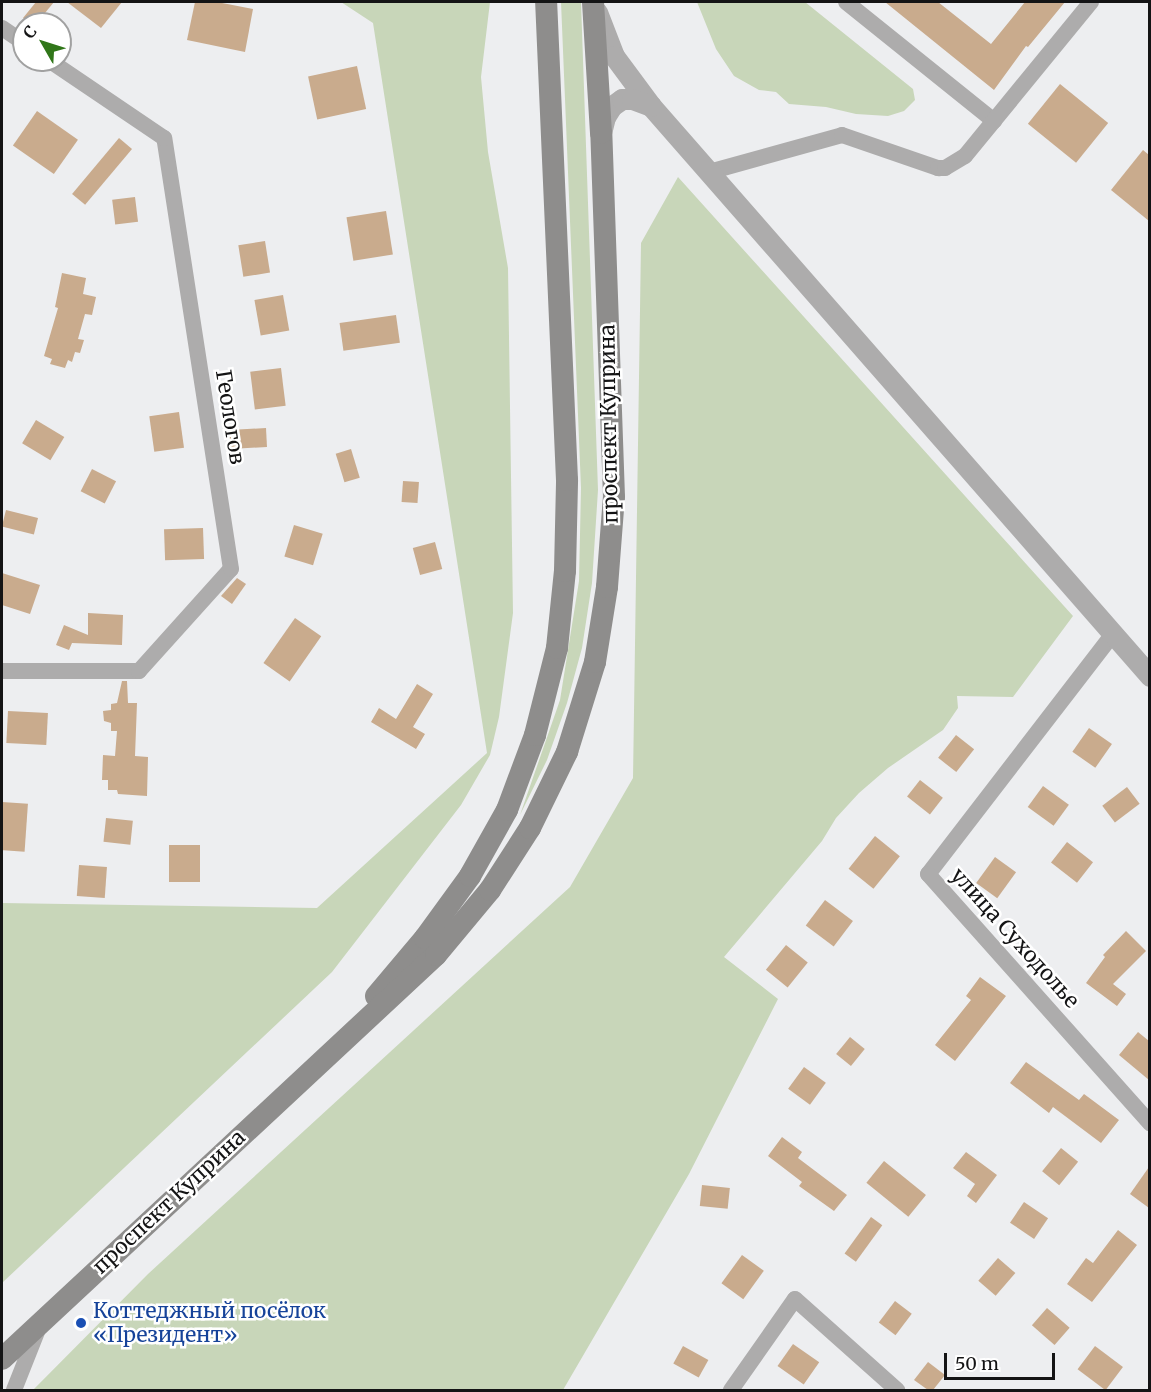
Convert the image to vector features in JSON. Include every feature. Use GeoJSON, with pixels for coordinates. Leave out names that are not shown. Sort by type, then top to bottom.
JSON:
{"type":"FeatureCollection","features":[{"type":"Feature","properties":{"kind":"main road","name":"проспект Куприна"},"geometry":{"type":"LineString","coordinates":[[337,1045],[425,938],[481,857],[507,810],[536,735],[557,648],[566,571],[567,480],[546,2]]}},
{"type":"Feature","properties":{"kind":"main road","name":"проспект Куприна"},"geometry":{"type":"LineString","coordinates":[[2,1359],[436,955],[490,890],[530,828],[567,752],[595,662],[607,587],[614,497],[594,2]]}},
{"type":"Feature","properties":{"kind":"street"},"geometry":{"type":"LineString","coordinates":[[594,2],[602,29],[614,56],[651,106],[1149,676]]}},
{"type":"Feature","properties":{"kind":"street"},"geometry":{"type":"LineString","coordinates":[[846,2],[994,121]]}},
{"type":"Feature","properties":{"kind":"street"},"geometry":{"type":"LineString","coordinates":[[709,172],[842,135],[938,168],[945,168],[965,156],[1091,2]]}},
{"type":"Feature","properties":{"kind":"street","name":"Геологов"},"geometry":{"type":"LineString","coordinates":[[2,671],[139,671],[231,569],[164,138],[67,72]]}},
{"type":"Feature","properties":{"kind":"street"},"geometry":{"type":"LineString","coordinates":[[601,133],[605,117],[612,106],[622,99],[632,99],[651,106]]}},
{"type":"Feature","properties":{"kind":"street","name":"улица Суходолье"},"geometry":{"type":"LineString","coordinates":[[1113,633],[928,874],[1149,1123]]}},
{"type":"Feature","properties":{"kind":"street"},"geometry":{"type":"LineString","coordinates":[[730,1390],[795,1299],[897,1390]]}},
{"type":"Feature","properties":{"kind":"street"},"geometry":{"type":"LineString","coordinates":[[14,1390],[41,1322]]}},
{"type":"Feature","properties":{"kind":"green space"},"geometry":{"type":"Polygon","coordinates":[[[341,2],[490,2],[481,77],[488,152],[508,268],[513,613],[499,717],[490,755],[461,805],[332,972],[2,1283],[2,903],[317,908],[487,753],[373,23],[341,2]]]}},
{"type":"Feature","properties":{"kind":"green space"},"geometry":{"type":"Polygon","coordinates":[[[561,2],[581,2],[598,490],[592,583],[582,648],[567,703],[547,760],[520,815],[560,700],[579,581],[581,488],[561,2]]]}},
{"type":"Feature","properties":{"kind":"green space"},"geometry":{"type":"Polygon","coordinates":[[[697,2],[805,2],[913,89],[915,100],[904,111],[888,116],[856,114],[826,107],[789,104],[776,92],[759,90],[734,76],[716,49],[697,2]]]}},
{"type":"Feature","properties":{"kind":"green space"},"geometry":{"type":"Polygon","coordinates":[[[678,177],[1073,616],[1013,697],[957,696],[958,708],[943,730],[888,768],[859,793],[836,818],[822,841],[724,957],[778,999],[689,1174],[563,1390],[33,1390],[148,1274],[570,887],[633,778],[641,243],[678,177]]]}},
{"type":"Feature","properties":{"kind":"building"},"geometry":{"type":"Polygon","coordinates":[[[36,2],[54,2],[46,12],[28,12],[36,2]]]}},
{"type":"Feature","properties":{"kind":"building"},"geometry":{"type":"Polygon","coordinates":[[[67,2],[122,2],[101,28],[67,2]]]}},
{"type":"Feature","properties":{"kind":"building"},"geometry":{"type":"Polygon","coordinates":[[[195,2],[217,2],[253,9],[245,52],[187,40],[195,2]]]}},
{"type":"Feature","properties":{"kind":"building"},"geometry":{"type":"Polygon","coordinates":[[[885,2],[938,2],[991,44],[1025,2],[1065,2],[1028,47],[1026,46],[994,90],[885,2]]]}},
{"type":"Feature","properties":{"kind":"building"},"geometry":{"type":"Polygon","coordinates":[[[357,66],[366,109],[317,119],[308,76],[357,66]]]}},
{"type":"Feature","properties":{"kind":"building"},"geometry":{"type":"Polygon","coordinates":[[[1060,84],[1108,123],[1076,163],[1028,124],[1060,84]]]}},
{"type":"Feature","properties":{"kind":"building"},"geometry":{"type":"Polygon","coordinates":[[[37,111],[78,140],[54,174],[13,145],[37,111]]]}},
{"type":"Feature","properties":{"kind":"building"},"geometry":{"type":"Polygon","coordinates":[[[119,138],[132,149],[85,205],[72,194],[119,138]]]}},
{"type":"Feature","properties":{"kind":"building"},"geometry":{"type":"Polygon","coordinates":[[[1143,150],[1149,155],[1149,221],[1111,190],[1143,150]]]}},
{"type":"Feature","properties":{"kind":"building"},"geometry":{"type":"Polygon","coordinates":[[[135,197],[138,222],[115,225],[112,200],[135,197]]]}},
{"type":"Feature","properties":{"kind":"building"},"geometry":{"type":"Polygon","coordinates":[[[386,211],[393,254],[353,261],[346,217],[386,211]]]}},
{"type":"Feature","properties":{"kind":"building"},"geometry":{"type":"Polygon","coordinates":[[[265,241],[270,273],[243,277],[238,245],[265,241]]]}},
{"type":"Feature","properties":{"kind":"building"},"geometry":{"type":"Polygon","coordinates":[[[62,273],[86,278],[83,294],[96,297],[92,315],[85,314],[78,339],[84,340],[80,353],[75,352],[72,362],[68,360],[65,368],[50,364],[52,359],[44,356],[58,308],[55,307],[62,273]]]}},
{"type":"Feature","properties":{"kind":"building"},"geometry":{"type":"Polygon","coordinates":[[[283,295],[289,330],[261,335],[254,300],[283,295]]]}},
{"type":"Feature","properties":{"kind":"building"},"geometry":{"type":"Polygon","coordinates":[[[396,315],[400,343],[343,351],[340,323],[396,315]]]}},
{"type":"Feature","properties":{"kind":"building"},"geometry":{"type":"Polygon","coordinates":[[[281,368],[286,406],[255,409],[250,372],[281,368]]]}},
{"type":"Feature","properties":{"kind":"building"},"geometry":{"type":"Polygon","coordinates":[[[179,412],[184,448],[154,452],[149,416],[179,412]]]}},
{"type":"Feature","properties":{"kind":"building"},"geometry":{"type":"Polygon","coordinates":[[[36,420],[64,437],[50,460],[22,443],[36,420]]]}},
{"type":"Feature","properties":{"kind":"building"},"geometry":{"type":"Polygon","coordinates":[[[266,428],[267,447],[230,449],[229,430],[266,428]]]}},
{"type":"Feature","properties":{"kind":"building"},"geometry":{"type":"Polygon","coordinates":[[[351,449],[360,478],[344,482],[336,454],[351,449]]]}},
{"type":"Feature","properties":{"kind":"building"},"geometry":{"type":"Polygon","coordinates":[[[92,469],[116,481],[105,504],[81,491],[92,469]]]}},
{"type":"Feature","properties":{"kind":"building"},"geometry":{"type":"Polygon","coordinates":[[[403,481],[419,482],[417,503],[402,502],[403,481]]]}},
{"type":"Feature","properties":{"kind":"building"},"geometry":{"type":"Polygon","coordinates":[[[6,510],[38,518],[34,534],[2,527],[6,510]]]}},
{"type":"Feature","properties":{"kind":"building"},"geometry":{"type":"Polygon","coordinates":[[[294,525],[323,534],[313,565],[284,557],[294,525]]]}},
{"type":"Feature","properties":{"kind":"building"},"geometry":{"type":"Polygon","coordinates":[[[203,528],[204,559],[165,560],[164,529],[203,528]]]}},
{"type":"Feature","properties":{"kind":"building"},"geometry":{"type":"Polygon","coordinates":[[[435,542],[442,569],[420,575],[413,548],[435,542]]]}},
{"type":"Feature","properties":{"kind":"building"},"geometry":{"type":"Polygon","coordinates":[[[2,573],[40,585],[30,614],[2,605],[2,573]]]}},
{"type":"Feature","properties":{"kind":"building"},"geometry":{"type":"Polygon","coordinates":[[[237,578],[246,584],[232,604],[221,596],[237,578]]]}},
{"type":"Feature","properties":{"kind":"building"},"geometry":{"type":"Polygon","coordinates":[[[88,613],[123,615],[122,645],[72,643],[69,650],[56,645],[64,625],[88,635],[88,613]]]}},
{"type":"Feature","properties":{"kind":"building"},"geometry":{"type":"Polygon","coordinates":[[[295,618],[321,636],[290,681],[263,663],[295,618]]]}},
{"type":"Feature","properties":{"kind":"building"},"geometry":{"type":"Polygon","coordinates":[[[122,681],[127,681],[128,703],[137,703],[135,756],[148,757],[147,796],[118,794],[117,790],[108,790],[108,780],[102,780],[103,755],[115,756],[117,731],[111,731],[111,723],[104,721],[103,711],[111,710],[111,704],[117,703],[122,681]]]}},
{"type":"Feature","properties":{"kind":"building"},"geometry":{"type":"Polygon","coordinates":[[[417,684],[433,694],[413,727],[425,734],[416,749],[371,722],[379,708],[396,719],[417,684]]]}},
{"type":"Feature","properties":{"kind":"building"},"geometry":{"type":"Polygon","coordinates":[[[8,711],[48,713],[46,745],[6,743],[8,711]]]}},
{"type":"Feature","properties":{"kind":"building"},"geometry":{"type":"Polygon","coordinates":[[[1089,728],[1112,744],[1095,768],[1072,752],[1089,728]]]}},
{"type":"Feature","properties":{"kind":"building"},"geometry":{"type":"Polygon","coordinates":[[[956,735],[974,749],[956,772],[938,758],[956,735]]]}},
{"type":"Feature","properties":{"kind":"building"},"geometry":{"type":"Polygon","coordinates":[[[920,780],[943,798],[930,814],[907,797],[920,780]]]}},
{"type":"Feature","properties":{"kind":"building"},"geometry":{"type":"Polygon","coordinates":[[[1043,786],[1069,805],[1054,826],[1028,807],[1043,786]]]}},
{"type":"Feature","properties":{"kind":"building"},"geometry":{"type":"Polygon","coordinates":[[[1127,787],[1140,804],[1115,822],[1102,806],[1127,787]]]}},
{"type":"Feature","properties":{"kind":"building"},"geometry":{"type":"Polygon","coordinates":[[[2,802],[28,804],[25,852],[2,850],[2,802]]]}},
{"type":"Feature","properties":{"kind":"building"},"geometry":{"type":"Polygon","coordinates":[[[106,818],[133,821],[130,845],[103,842],[106,818]]]}},
{"type":"Feature","properties":{"kind":"building"},"geometry":{"type":"Polygon","coordinates":[[[875,836],[900,856],[873,889],[849,869],[875,836]]]}},
{"type":"Feature","properties":{"kind":"building"},"geometry":{"type":"Polygon","coordinates":[[[1067,842],[1093,862],[1077,883],[1051,862],[1067,842]]]}},
{"type":"Feature","properties":{"kind":"building"},"geometry":{"type":"Polygon","coordinates":[[[169,845],[200,845],[200,882],[169,882],[169,845]]]}},
{"type":"Feature","properties":{"kind":"building"},"geometry":{"type":"Polygon","coordinates":[[[995,857],[1016,872],[997,898],[976,883],[995,857]]]}},
{"type":"Feature","properties":{"kind":"building"},"geometry":{"type":"Polygon","coordinates":[[[79,865],[107,867],[105,898],[77,896],[79,865]]]}},
{"type":"Feature","properties":{"kind":"building"},"geometry":{"type":"Polygon","coordinates":[[[825,900],[853,921],[834,947],[806,926],[825,900]]]}},
{"type":"Feature","properties":{"kind":"building"},"geometry":{"type":"Polygon","coordinates":[[[1126,931],[1146,951],[1113,984],[1126,994],[1117,1006],[1086,983],[1105,957],[1103,955],[1126,931]]]}},
{"type":"Feature","properties":{"kind":"building"},"geometry":{"type":"Polygon","coordinates":[[[786,945],[808,963],[788,987],[766,970],[786,945]]]}},
{"type":"Feature","properties":{"kind":"building"},"geometry":{"type":"Polygon","coordinates":[[[980,977],[1006,996],[955,1061],[935,1045],[971,1000],[966,996],[980,977]]]}},
{"type":"Feature","properties":{"kind":"building"},"geometry":{"type":"Polygon","coordinates":[[[1138,1032],[1149,1041],[1149,1080],[1119,1055],[1138,1032]]]}},
{"type":"Feature","properties":{"kind":"building"},"geometry":{"type":"Polygon","coordinates":[[[850,1037],[865,1049],[851,1066],[836,1054],[850,1037]]]}},
{"type":"Feature","properties":{"kind":"building"},"geometry":{"type":"Polygon","coordinates":[[[1026,1062],[1079,1100],[1084,1094],[1119,1120],[1101,1143],[1053,1107],[1049,1113],[1010,1083],[1026,1062]]]}},
{"type":"Feature","properties":{"kind":"building"},"geometry":{"type":"Polygon","coordinates":[[[804,1067],[826,1083],[810,1105],[788,1089],[804,1067]]]}},
{"type":"Feature","properties":{"kind":"building"},"geometry":{"type":"Polygon","coordinates":[[[782,1137],[802,1152],[798,1158],[847,1195],[834,1211],[799,1186],[802,1182],[768,1156],[782,1137]]]}},
{"type":"Feature","properties":{"kind":"building"},"geometry":{"type":"Polygon","coordinates":[[[1061,1148],[1078,1162],[1059,1185],[1042,1171],[1061,1148]]]}},
{"type":"Feature","properties":{"kind":"building"},"geometry":{"type":"Polygon","coordinates":[[[966,1152],[997,1175],[976,1203],[967,1196],[975,1184],[953,1168],[966,1152]]]}},
{"type":"Feature","properties":{"kind":"building"},"geometry":{"type":"Polygon","coordinates":[[[884,1161],[926,1195],[908,1217],[866,1183],[884,1161]]]}},
{"type":"Feature","properties":{"kind":"building"},"geometry":{"type":"Polygon","coordinates":[[[1149,1167],[1149,1208],[1130,1194],[1149,1167]]]}},
{"type":"Feature","properties":{"kind":"building"},"geometry":{"type":"Polygon","coordinates":[[[702,1185],[730,1188],[728,1209],[700,1206],[702,1185]]]}},
{"type":"Feature","properties":{"kind":"building"},"geometry":{"type":"Polygon","coordinates":[[[1024,1202],[1048,1218],[1034,1239],[1010,1223],[1024,1202]]]}},
{"type":"Feature","properties":{"kind":"building"},"geometry":{"type":"Polygon","coordinates":[[[871,1217],[882,1225],[856,1262],[845,1253],[871,1217]]]}},
{"type":"Feature","properties":{"kind":"building"},"geometry":{"type":"Polygon","coordinates":[[[1118,1230],[1137,1245],[1092,1302],[1067,1284],[1086,1258],[1093,1263],[1118,1230]]]}},
{"type":"Feature","properties":{"kind":"building"},"geometry":{"type":"Polygon","coordinates":[[[742,1255],[764,1271],[743,1299],[721,1283],[742,1255]]]}},
{"type":"Feature","properties":{"kind":"building"},"geometry":{"type":"Polygon","coordinates":[[[998,1258],[1015,1273],[996,1296],[978,1281],[998,1258]]]}},
{"type":"Feature","properties":{"kind":"building"},"geometry":{"type":"Polygon","coordinates":[[[895,1301],[912,1314],[896,1335],[879,1323],[895,1301]]]}},
{"type":"Feature","properties":{"kind":"building"},"geometry":{"type":"Polygon","coordinates":[[[1047,1308],[1070,1328],[1055,1345],[1032,1325],[1047,1308]]]}},
{"type":"Feature","properties":{"kind":"building"},"geometry":{"type":"Polygon","coordinates":[[[793,1344],[819,1362],[804,1384],[778,1366],[793,1344]]]}},
{"type":"Feature","properties":{"kind":"building"},"geometry":{"type":"Polygon","coordinates":[[[683,1346],[708,1360],[699,1378],[673,1363],[683,1346]]]}},
{"type":"Feature","properties":{"kind":"building"},"geometry":{"type":"Polygon","coordinates":[[[1095,1346],[1123,1367],[1106,1390],[1078,1369],[1095,1346]]]}},
{"type":"Feature","properties":{"kind":"building"},"geometry":{"type":"Polygon","coordinates":[[[928,1362],[945,1375],[933,1390],[928,1390],[914,1380],[928,1362]]]}},
{"type":"Feature","properties":{"kind":"place","name":"Коттеджный посёлок «Президент»"},"geometry":{"type":"Point","coordinates":[81,1323]}}]}
